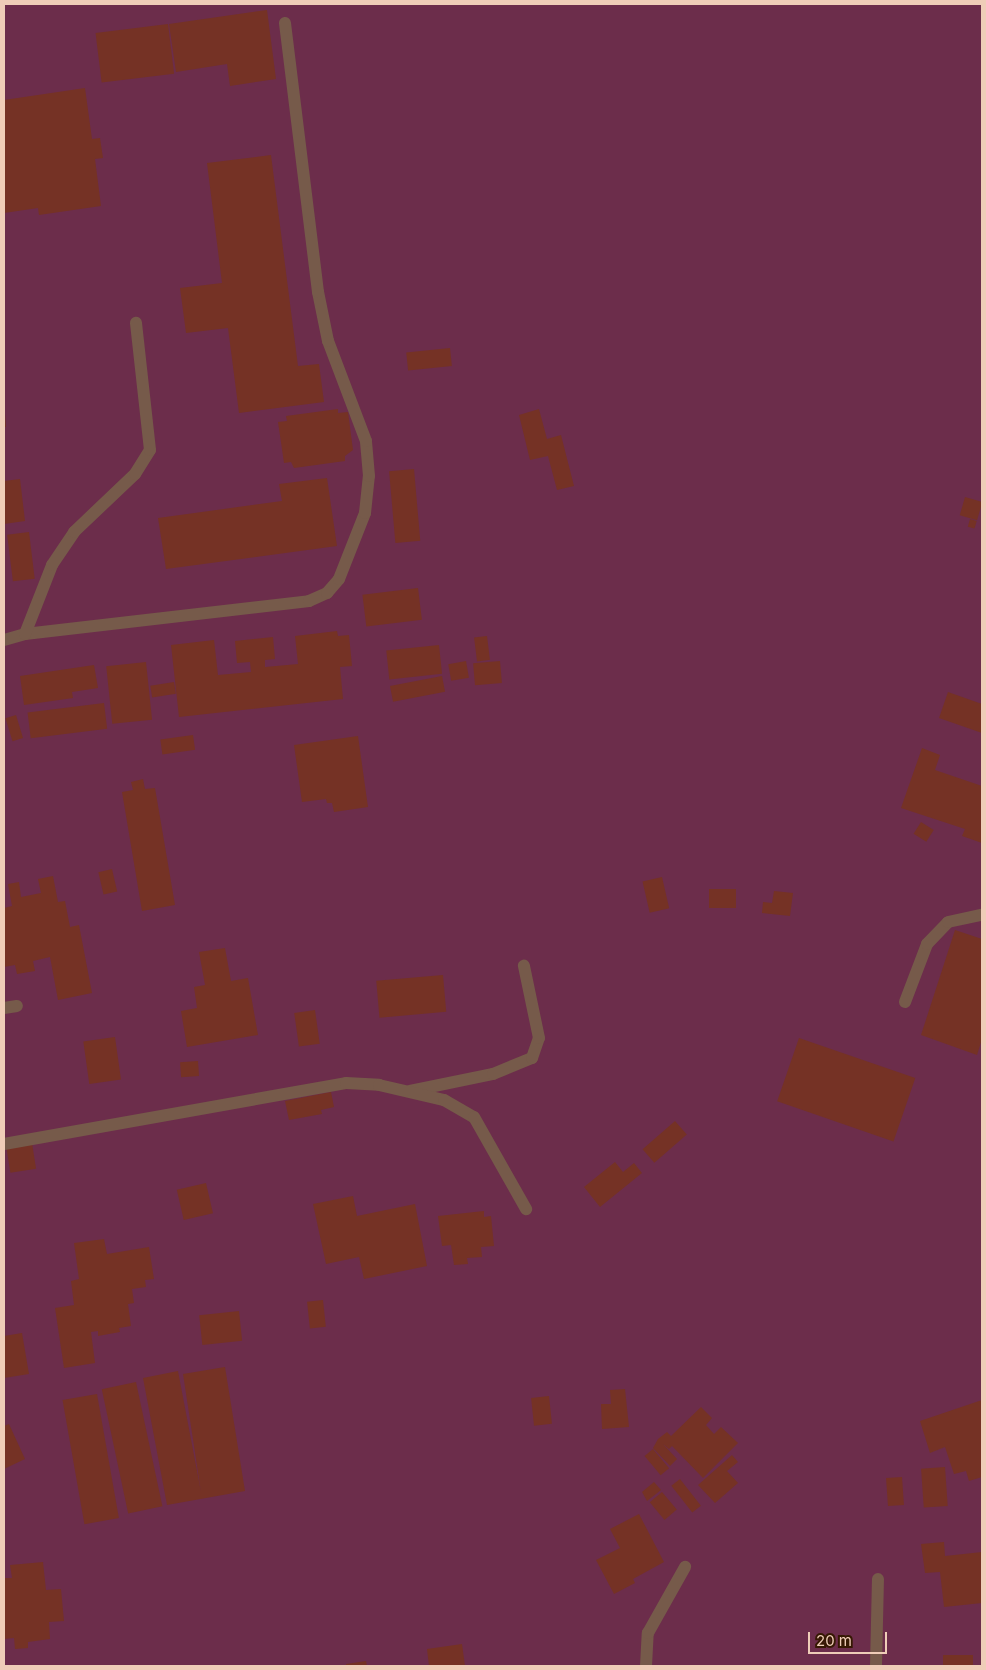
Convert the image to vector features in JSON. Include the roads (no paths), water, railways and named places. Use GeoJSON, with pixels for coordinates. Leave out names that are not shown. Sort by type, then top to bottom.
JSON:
{"type":"FeatureCollection","features":[{"type":"Feature","properties":{"kind":"street"},"geometry":{"type":"LineString","coordinates":[[4,640],[25,634],[309,601],[327,593],[339,579],[365,513],[369,476],[366,450],[328,340],[318,292],[285,23]]}},
{"type":"Feature","properties":{"kind":"street"},"geometry":{"type":"LineString","coordinates":[[25,634],[57,557],[74,532],[135,474],[150,450],[136,323]]}},
{"type":"Feature","properties":{"kind":"street"},"geometry":{"type":"LineString","coordinates":[[905,1002],[927,944],[948,922],[982,915]]}},
{"type":"Feature","properties":{"kind":"street"},"geometry":{"type":"LineString","coordinates":[[406,1092],[493,1074],[532,1058],[539,1038],[524,966]]}},
{"type":"Feature","properties":{"kind":"street"},"geometry":{"type":"LineString","coordinates":[[4,1008],[18,1006]]}},
{"type":"Feature","properties":{"kind":"street"},"geometry":{"type":"LineString","coordinates":[[4,1142],[346,1083],[379,1085],[444,1100],[474,1117],[526,1209]]}},
{"type":"Feature","properties":{"kind":"street"},"geometry":{"type":"LineString","coordinates":[[646,1666],[648,1633],[685,1566]]}},
{"type":"Feature","properties":{"kind":"street"},"geometry":{"type":"LineString","coordinates":[[876,1666],[878,1579]]}}]}
